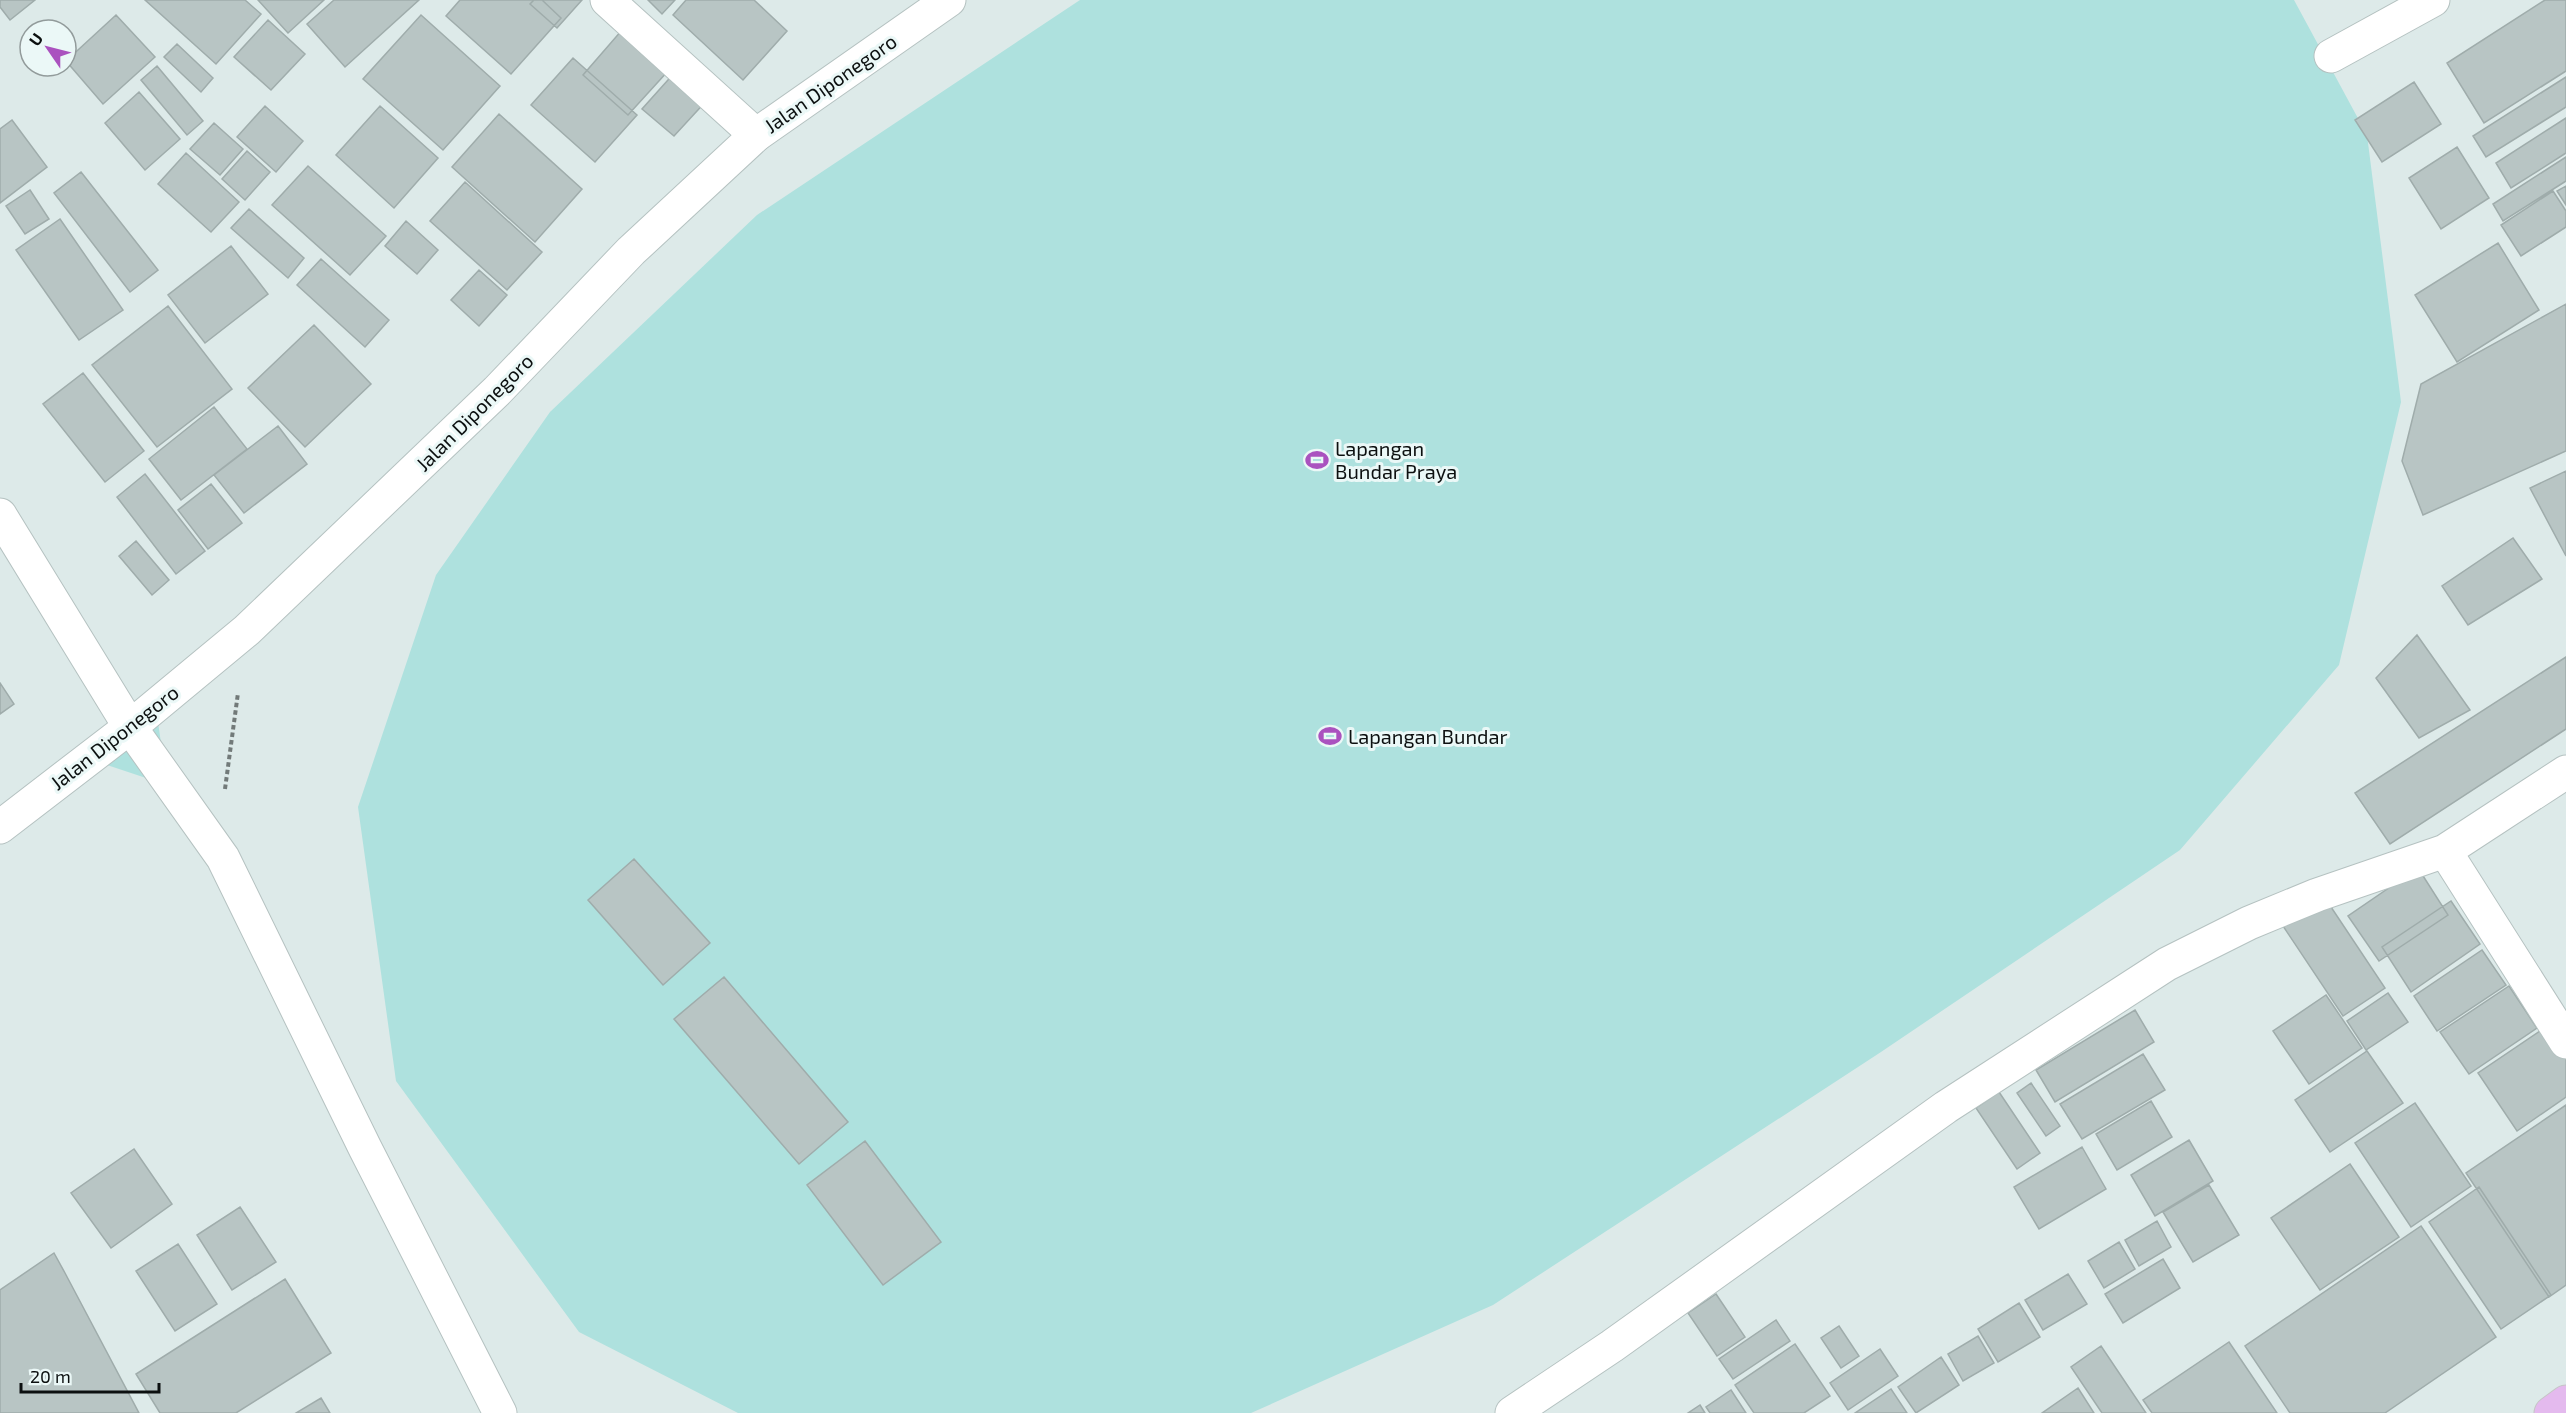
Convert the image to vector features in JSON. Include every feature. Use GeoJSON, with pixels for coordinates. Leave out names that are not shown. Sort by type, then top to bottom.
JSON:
{"type":"FeatureCollection","features":[{"type":"Feature","properties":{"kind":"highway"},"geometry":{"type":"LineString","coordinates":[[2551,1413],[2566,1402]]}},
{"type":"Feature","properties":{"kind":"street"},"geometry":{"type":"LineString","coordinates":[[607,0],[756,135]]}},
{"type":"Feature","properties":{"kind":"street","name":"Jalan Diponegoro"},"geometry":{"type":"LineString","coordinates":[[0,827],[130,727],[247,630],[497,392],[631,251],[756,135],[949,0]]}},
{"type":"Feature","properties":{"kind":"street"},"geometry":{"type":"LineString","coordinates":[[2331,56],[2433,0]]}},
{"type":"Feature","properties":{"kind":"street"},"geometry":{"type":"LineString","coordinates":[[0,515],[130,727],[223,858],[360,1137],[500,1413]]}},
{"type":"Feature","properties":{"kind":"street"},"geometry":{"type":"LineString","coordinates":[[1512,1413],[1622,1340],[1946,1107],[2167,964],[2248,923],[2445,850],[2566,772]]}},
{"type":"Feature","properties":{"kind":"street"},"geometry":{"type":"LineString","coordinates":[[2445,850],[2566,1042]]}},
{"type":"Feature","properties":{"kind":"path"},"geometry":{"type":"LineString","coordinates":[[225,795],[226,773],[247,630]]}},
{"type":"Feature","properties":{"kind":"shaded area","name":"Lapangan Bundar"},"geometry":{"type":"Polygon","coordinates":[[[1080,0],[2294,0],[2367,135],[2401,402],[2339,665],[2180,850],[1881,1052],[1493,1305],[1251,1413],[738,1413],[579,1332],[396,1081],[358,807],[436,575],[550,412],[757,215],[1080,0]]]}},
{"type":"Feature","properties":{"kind":"shaded area"},"geometry":{"type":"Polygon","coordinates":[[[156,708],[167,785],[92,760],[156,708]]]}},
{"type":"Feature","properties":{"kind":"building"},"geometry":{"type":"Polygon","coordinates":[[[0,0],[35,0],[10,20],[0,7],[0,0]]]}},
{"type":"Feature","properties":{"kind":"building"},"geometry":{"type":"Polygon","coordinates":[[[145,0],[245,0],[261,14],[216,64],[145,0]]]}},
{"type":"Feature","properties":{"kind":"building"},"geometry":{"type":"Polygon","coordinates":[[[258,0],[324,0],[288,33],[258,0]]]}},
{"type":"Feature","properties":{"kind":"building"},"geometry":{"type":"Polygon","coordinates":[[[334,0],[419,0],[345,67],[307,24],[334,0]]]}},
{"type":"Feature","properties":{"kind":"building"},"geometry":{"type":"Polygon","coordinates":[[[460,0],[542,0],[561,18],[511,74],[446,16],[460,0]]]}},
{"type":"Feature","properties":{"kind":"building"},"geometry":{"type":"Polygon","coordinates":[[[534,0],[582,0],[557,28],[530,4],[534,0]]]}},
{"type":"Feature","properties":{"kind":"building"},"geometry":{"type":"Polygon","coordinates":[[[648,0],[675,0],[662,14],[648,0]]]}},
{"type":"Feature","properties":{"kind":"building"},"geometry":{"type":"Polygon","coordinates":[[[686,0],[754,0],[787,31],[743,80],[673,15],[686,0]]]}},
{"type":"Feature","properties":{"kind":"building"},"geometry":{"type":"Polygon","coordinates":[[[2545,0],[2566,0],[2566,71],[2484,123],[2447,63],[2545,0]]]}},
{"type":"Feature","properties":{"kind":"building"},"geometry":{"type":"Polygon","coordinates":[[[116,15],[155,57],[103,104],[78,75],[78,50],[116,15]]]}},
{"type":"Feature","properties":{"kind":"building"},"geometry":{"type":"Polygon","coordinates":[[[421,15],[500,86],[443,150],[363,79],[421,15]]]}},
{"type":"Feature","properties":{"kind":"building"},"geometry":{"type":"Polygon","coordinates":[[[268,20],[305,54],[271,90],[234,57],[268,20]]]}},
{"type":"Feature","properties":{"kind":"building"},"geometry":{"type":"Polygon","coordinates":[[[622,30],[668,71],[628,115],[583,75],[622,30]]]}},
{"type":"Feature","properties":{"kind":"building"},"geometry":{"type":"Polygon","coordinates":[[[177,44],[213,78],[201,92],[164,57],[177,44]]]}},
{"type":"Feature","properties":{"kind":"building"},"geometry":{"type":"Polygon","coordinates":[[[573,58],[637,115],[595,162],[531,105],[573,58]]]}},
{"type":"Feature","properties":{"kind":"building"},"geometry":{"type":"Polygon","coordinates":[[[157,66],[203,121],[187,135],[141,80],[157,66]]]}},
{"type":"Feature","properties":{"kind":"building"},"geometry":{"type":"Polygon","coordinates":[[[676,71],[708,99],[674,136],[642,109],[676,71]]]}},
{"type":"Feature","properties":{"kind":"building"},"geometry":{"type":"Polygon","coordinates":[[[2566,77],[2566,107],[2486,157],[2473,136],[2566,77]]]}},
{"type":"Feature","properties":{"kind":"building"},"geometry":{"type":"Polygon","coordinates":[[[2414,82],[2441,124],[2382,162],[2355,120],[2414,82]]]}},
{"type":"Feature","properties":{"kind":"building"},"geometry":{"type":"Polygon","coordinates":[[[139,92],[180,139],[145,170],[105,123],[139,92]]]}},
{"type":"Feature","properties":{"kind":"building"},"geometry":{"type":"Polygon","coordinates":[[[265,106],[303,141],[276,172],[237,137],[265,106]]]}},
{"type":"Feature","properties":{"kind":"building"},"geometry":{"type":"Polygon","coordinates":[[[380,106],[438,158],[394,208],[336,155],[380,106]]]}},
{"type":"Feature","properties":{"kind":"building"},"geometry":{"type":"Polygon","coordinates":[[[499,114],[582,189],[535,242],[452,167],[499,114]]]}},
{"type":"Feature","properties":{"kind":"building"},"geometry":{"type":"Polygon","coordinates":[[[2566,118],[2566,153],[2511,188],[2496,163],[2566,118]]]}},
{"type":"Feature","properties":{"kind":"building"},"geometry":{"type":"Polygon","coordinates":[[[12,120],[47,167],[0,203],[0,129],[12,120]]]}},
{"type":"Feature","properties":{"kind":"building"},"geometry":{"type":"Polygon","coordinates":[[[214,123],[243,149],[220,175],[190,149],[214,123]]]}},
{"type":"Feature","properties":{"kind":"building"},"geometry":{"type":"Polygon","coordinates":[[[2457,147],[2489,198],[2441,229],[2409,178],[2457,147]]]}},
{"type":"Feature","properties":{"kind":"building"},"geometry":{"type":"Polygon","coordinates":[[[247,151],[270,172],[245,200],[222,179],[247,151]]]}},
{"type":"Feature","properties":{"kind":"building"},"geometry":{"type":"Polygon","coordinates":[[[186,153],[239,202],[211,232],[158,184],[186,153]]]}},
{"type":"Feature","properties":{"kind":"building"},"geometry":{"type":"Polygon","coordinates":[[[2566,157],[2566,181],[2503,221],[2493,204],[2566,157]]]}},
{"type":"Feature","properties":{"kind":"building"},"geometry":{"type":"Polygon","coordinates":[[[308,166],[386,236],[350,275],[272,205],[308,166]]]}},
{"type":"Feature","properties":{"kind":"building"},"geometry":{"type":"Polygon","coordinates":[[[81,172],[158,270],[130,292],[54,193],[81,172]]]}},
{"type":"Feature","properties":{"kind":"building"},"geometry":{"type":"Polygon","coordinates":[[[465,182],[542,252],[507,290],[430,221],[465,182]]]}},
{"type":"Feature","properties":{"kind":"building"},"geometry":{"type":"Polygon","coordinates":[[[2566,186],[2566,205],[2557,191],[2566,186]]]}},
{"type":"Feature","properties":{"kind":"building"},"geometry":{"type":"Polygon","coordinates":[[[30,190],[49,219],[25,234],[6,206],[30,190]]]}},
{"type":"Feature","properties":{"kind":"building"},"geometry":{"type":"Polygon","coordinates":[[[2553,191],[2566,211],[2566,227],[2521,256],[2501,225],[2553,191]]]}},
{"type":"Feature","properties":{"kind":"building"},"geometry":{"type":"Polygon","coordinates":[[[249,209],[304,258],[288,278],[231,228],[249,209]]]}},
{"type":"Feature","properties":{"kind":"building"},"geometry":{"type":"Polygon","coordinates":[[[60,219],[123,310],[79,340],[16,250],[60,219]]]}},
{"type":"Feature","properties":{"kind":"building"},"geometry":{"type":"Polygon","coordinates":[[[406,221],[438,250],[417,274],[385,246],[406,221]]]}},
{"type":"Feature","properties":{"kind":"building"},"geometry":{"type":"Polygon","coordinates":[[[2498,243],[2539,310],[2457,362],[2415,295],[2498,243]]]}},
{"type":"Feature","properties":{"kind":"building"},"geometry":{"type":"Polygon","coordinates":[[[231,246],[268,294],[205,343],[168,295],[231,246]]]}},
{"type":"Feature","properties":{"kind":"building"},"geometry":{"type":"Polygon","coordinates":[[[321,259],[389,320],[365,347],[297,285],[321,259]]]}},
{"type":"Feature","properties":{"kind":"building"},"geometry":{"type":"Polygon","coordinates":[[[479,270],[507,295],[479,326],[451,300],[479,270]]]}},
{"type":"Feature","properties":{"kind":"building"},"geometry":{"type":"Polygon","coordinates":[[[2566,304],[2566,451],[2423,515],[2402,461],[2421,384],[2566,304]]]}},
{"type":"Feature","properties":{"kind":"building"},"geometry":{"type":"Polygon","coordinates":[[[168,306],[232,389],[157,447],[92,365],[168,306]]]}},
{"type":"Feature","properties":{"kind":"building"},"geometry":{"type":"Polygon","coordinates":[[[314,325],[371,384],[305,447],[248,388],[314,325]]]}},
{"type":"Feature","properties":{"kind":"building"},"geometry":{"type":"Polygon","coordinates":[[[83,373],[144,451],[105,482],[43,404],[83,373]]]}},
{"type":"Feature","properties":{"kind":"building"},"geometry":{"type":"Polygon","coordinates":[[[214,407],[247,449],[181,500],[149,459],[214,407]]]}},
{"type":"Feature","properties":{"kind":"building"},"geometry":{"type":"Polygon","coordinates":[[[278,426],[307,464],[244,513],[214,475],[278,426]]]}},
{"type":"Feature","properties":{"kind":"building"},"geometry":{"type":"Polygon","coordinates":[[[2566,471],[2566,556],[2530,488],[2566,471]]]}},
{"type":"Feature","properties":{"kind":"building"},"geometry":{"type":"Polygon","coordinates":[[[145,474],[205,551],[176,574],[117,497],[145,474]]]}},
{"type":"Feature","properties":{"kind":"building"},"geometry":{"type":"Polygon","coordinates":[[[211,484],[242,523],[208,549],[178,510],[211,484]]]}},
{"type":"Feature","properties":{"kind":"building"},"geometry":{"type":"Polygon","coordinates":[[[2513,538],[2542,579],[2468,625],[2442,586],[2513,538]]]}},
{"type":"Feature","properties":{"kind":"building"},"geometry":{"type":"Polygon","coordinates":[[[136,541],[169,580],[152,595],[119,556],[136,541]]]}},
{"type":"Feature","properties":{"kind":"building"},"geometry":{"type":"Polygon","coordinates":[[[2417,635],[2470,710],[2419,738],[2376,678],[2417,635]]]}},
{"type":"Feature","properties":{"kind":"building"},"geometry":{"type":"Polygon","coordinates":[[[2566,657],[2566,729],[2390,844],[2355,793],[2566,657]]]}},
{"type":"Feature","properties":{"kind":"building"},"geometry":{"type":"Polygon","coordinates":[[[0,683],[14,704],[0,714],[0,683]]]}},
{"type":"Feature","properties":{"kind":"building"},"geometry":{"type":"Polygon","coordinates":[[[634,859],[710,943],[663,985],[588,900],[634,859]]]}},
{"type":"Feature","properties":{"kind":"building"},"geometry":{"type":"Polygon","coordinates":[[[2418,868],[2448,915],[2379,961],[2348,916],[2418,868]]]}},
{"type":"Feature","properties":{"kind":"building"},"geometry":{"type":"Polygon","coordinates":[[[2325,898],[2385,988],[2343,1016],[2283,926],[2325,898]]]}},
{"type":"Feature","properties":{"kind":"building"},"geometry":{"type":"Polygon","coordinates":[[[2451,901],[2480,944],[2411,992],[2382,947],[2451,901]]]}},
{"type":"Feature","properties":{"kind":"building"},"geometry":{"type":"Polygon","coordinates":[[[2482,950],[2506,985],[2437,1031],[2414,996],[2482,950]]]}},
{"type":"Feature","properties":{"kind":"building"},"geometry":{"type":"Polygon","coordinates":[[[724,977],[848,1122],[799,1164],[674,1019],[724,977]]]}},
{"type":"Feature","properties":{"kind":"building"},"geometry":{"type":"Polygon","coordinates":[[[2509,986],[2537,1028],[2469,1074],[2440,1032],[2509,986]]]}},
{"type":"Feature","properties":{"kind":"building"},"geometry":{"type":"Polygon","coordinates":[[[2388,993],[2408,1022],[2366,1050],[2347,1021],[2388,993]]]}},
{"type":"Feature","properties":{"kind":"building"},"geometry":{"type":"Polygon","coordinates":[[[2326,995],[2362,1048],[2309,1084],[2273,1031],[2326,995]]]}},
{"type":"Feature","properties":{"kind":"building"},"geometry":{"type":"Polygon","coordinates":[[[2135,1010],[2154,1042],[2055,1102],[2036,1070],[2135,1010]]]}},
{"type":"Feature","properties":{"kind":"building"},"geometry":{"type":"Polygon","coordinates":[[[2546,1027],[2566,1058],[2566,1097],[2517,1131],[2478,1073],[2546,1027]]]}},
{"type":"Feature","properties":{"kind":"building"},"geometry":{"type":"Polygon","coordinates":[[[2367,1051],[2403,1103],[2330,1152],[2295,1100],[2367,1051]]]}},
{"type":"Feature","properties":{"kind":"building"},"geometry":{"type":"Polygon","coordinates":[[[2143,1054],[2165,1090],[2082,1139],[2060,1104],[2143,1054]]]}},
{"type":"Feature","properties":{"kind":"building"},"geometry":{"type":"Polygon","coordinates":[[[2031,1083],[2060,1126],[2046,1136],[2017,1093],[2031,1083]]]}},
{"type":"Feature","properties":{"kind":"building"},"geometry":{"type":"Polygon","coordinates":[[[1999,1092],[2040,1153],[2017,1169],[1976,1108],[1999,1092]]]}},
{"type":"Feature","properties":{"kind":"building"},"geometry":{"type":"Polygon","coordinates":[[[2151,1101],[2172,1137],[2117,1170],[2096,1134],[2151,1101]]]}},
{"type":"Feature","properties":{"kind":"building"},"geometry":{"type":"Polygon","coordinates":[[[2415,1103],[2471,1186],[2411,1227],[2355,1143],[2415,1103]]]}},
{"type":"Feature","properties":{"kind":"building"},"geometry":{"type":"Polygon","coordinates":[[[2566,1105],[2566,1285],[2549,1297],[2466,1173],[2566,1105]]]}},
{"type":"Feature","properties":{"kind":"building"},"geometry":{"type":"Polygon","coordinates":[[[2189,1140],[2213,1181],[2155,1216],[2131,1175],[2189,1140]]]}},
{"type":"Feature","properties":{"kind":"building"},"geometry":{"type":"Polygon","coordinates":[[[865,1141],[941,1242],[883,1285],[807,1185],[865,1141]]]}},
{"type":"Feature","properties":{"kind":"building"},"geometry":{"type":"Polygon","coordinates":[[[2082,1147],[2106,1189],[2039,1229],[2014,1187],[2082,1147]]]}},
{"type":"Feature","properties":{"kind":"building"},"geometry":{"type":"Polygon","coordinates":[[[134,1149],[172,1204],[111,1248],[71,1193],[134,1149]]]}},
{"type":"Feature","properties":{"kind":"building"},"geometry":{"type":"Polygon","coordinates":[[[2350,1164],[2399,1237],[2320,1290],[2271,1218],[2350,1164]]]}},
{"type":"Feature","properties":{"kind":"building"},"geometry":{"type":"Polygon","coordinates":[[[2209,1185],[2239,1235],[2193,1262],[2163,1212],[2209,1185]]]}},
{"type":"Feature","properties":{"kind":"building"},"geometry":{"type":"Polygon","coordinates":[[[2479,1187],[2551,1295],[2501,1329],[2429,1222],[2479,1187]]]}},
{"type":"Feature","properties":{"kind":"building"},"geometry":{"type":"Polygon","coordinates":[[[240,1207],[276,1262],[232,1290],[197,1235],[240,1207]]]}},
{"type":"Feature","properties":{"kind":"building"},"geometry":{"type":"Polygon","coordinates":[[[2157,1221],[2171,1247],[2139,1266],[2125,1240],[2157,1221]]]}},
{"type":"Feature","properties":{"kind":"building"},"geometry":{"type":"Polygon","coordinates":[[[2421,1226],[2496,1337],[2385,1413],[2290,1413],[2245,1346],[2421,1226]]]}},
{"type":"Feature","properties":{"kind":"building"},"geometry":{"type":"Polygon","coordinates":[[[2119,1242],[2135,1269],[2104,1288],[2088,1261],[2119,1242]]]}},
{"type":"Feature","properties":{"kind":"building"},"geometry":{"type":"Polygon","coordinates":[[[178,1244],[217,1304],[175,1331],[136,1271],[178,1244]]]}},
{"type":"Feature","properties":{"kind":"building"},"geometry":{"type":"Polygon","coordinates":[[[54,1253],[139,1413],[0,1413],[0,1290],[54,1253]]]}},
{"type":"Feature","properties":{"kind":"building"},"geometry":{"type":"Polygon","coordinates":[[[2163,1259],[2180,1288],[2123,1323],[2105,1294],[2163,1259]]]}},
{"type":"Feature","properties":{"kind":"building"},"geometry":{"type":"Polygon","coordinates":[[[2068,1274],[2087,1304],[2043,1330],[2025,1300],[2068,1274]]]}},
{"type":"Feature","properties":{"kind":"building"},"geometry":{"type":"Polygon","coordinates":[[[285,1279],[331,1353],[236,1413],[160,1413],[136,1374],[285,1279]]]}},
{"type":"Feature","properties":{"kind":"building"},"geometry":{"type":"Polygon","coordinates":[[[1716,1294],[1745,1337],[1717,1356],[1688,1313],[1716,1294]]]}},
{"type":"Feature","properties":{"kind":"building"},"geometry":{"type":"Polygon","coordinates":[[[2019,1303],[2040,1337],[1998,1362],[1978,1329],[2019,1303]]]}},
{"type":"Feature","properties":{"kind":"building"},"geometry":{"type":"Polygon","coordinates":[[[1776,1320],[1790,1341],[1733,1379],[1719,1359],[1776,1320]]]}},
{"type":"Feature","properties":{"kind":"building"},"geometry":{"type":"Polygon","coordinates":[[[1839,1326],[1859,1356],[1841,1368],[1821,1338],[1839,1326]]]}},
{"type":"Feature","properties":{"kind":"building"},"geometry":{"type":"Polygon","coordinates":[[[1978,1336],[1994,1363],[1963,1381],[1948,1354],[1978,1336]]]}},
{"type":"Feature","properties":{"kind":"building"},"geometry":{"type":"Polygon","coordinates":[[[2229,1342],[2277,1413],[2152,1413],[2143,1400],[2229,1342]]]}},
{"type":"Feature","properties":{"kind":"building"},"geometry":{"type":"Polygon","coordinates":[[[1795,1344],[1830,1396],[1804,1413],[1754,1413],[1735,1385],[1795,1344]]]}},
{"type":"Feature","properties":{"kind":"building"},"geometry":{"type":"Polygon","coordinates":[[[2101,1346],[2146,1413],[2102,1413],[2071,1367],[2101,1346]]]}},
{"type":"Feature","properties":{"kind":"building"},"geometry":{"type":"Polygon","coordinates":[[[1880,1349],[1898,1376],[1848,1410],[1830,1383],[1880,1349]]]}},
{"type":"Feature","properties":{"kind":"building"},"geometry":{"type":"Polygon","coordinates":[[[1941,1357],[1959,1385],[1916,1413],[1898,1387],[1941,1357]]]}},
{"type":"Feature","properties":{"kind":"building"},"geometry":{"type":"Polygon","coordinates":[[[2078,1388],[2094,1413],[2042,1413],[2078,1388]]]}},
{"type":"Feature","properties":{"kind":"building"},"geometry":{"type":"Polygon","coordinates":[[[1891,1389],[1907,1413],[1855,1413],[1891,1389]]]}},
{"type":"Feature","properties":{"kind":"building"},"geometry":{"type":"Polygon","coordinates":[[[1731,1390],[1746,1413],[1710,1413],[1706,1407],[1731,1390]]]}},
{"type":"Feature","properties":{"kind":"building"},"geometry":{"type":"Polygon","coordinates":[[[321,1398],[330,1413],[296,1413],[321,1398]]]}},
{"type":"Feature","properties":{"kind":"building"},"geometry":{"type":"Polygon","coordinates":[[[1700,1405],[1705,1413],[1688,1413],[1700,1405]]]}},
{"type":"Feature","properties":{"kind":"place","name":"Lapangan Bundar Praya"},"geometry":{"type":"Point","coordinates":[1317,460]}},
{"type":"Feature","properties":{"kind":"place","name":"Lapangan Bundar"},"geometry":{"type":"Point","coordinates":[1330,736]}}]}
